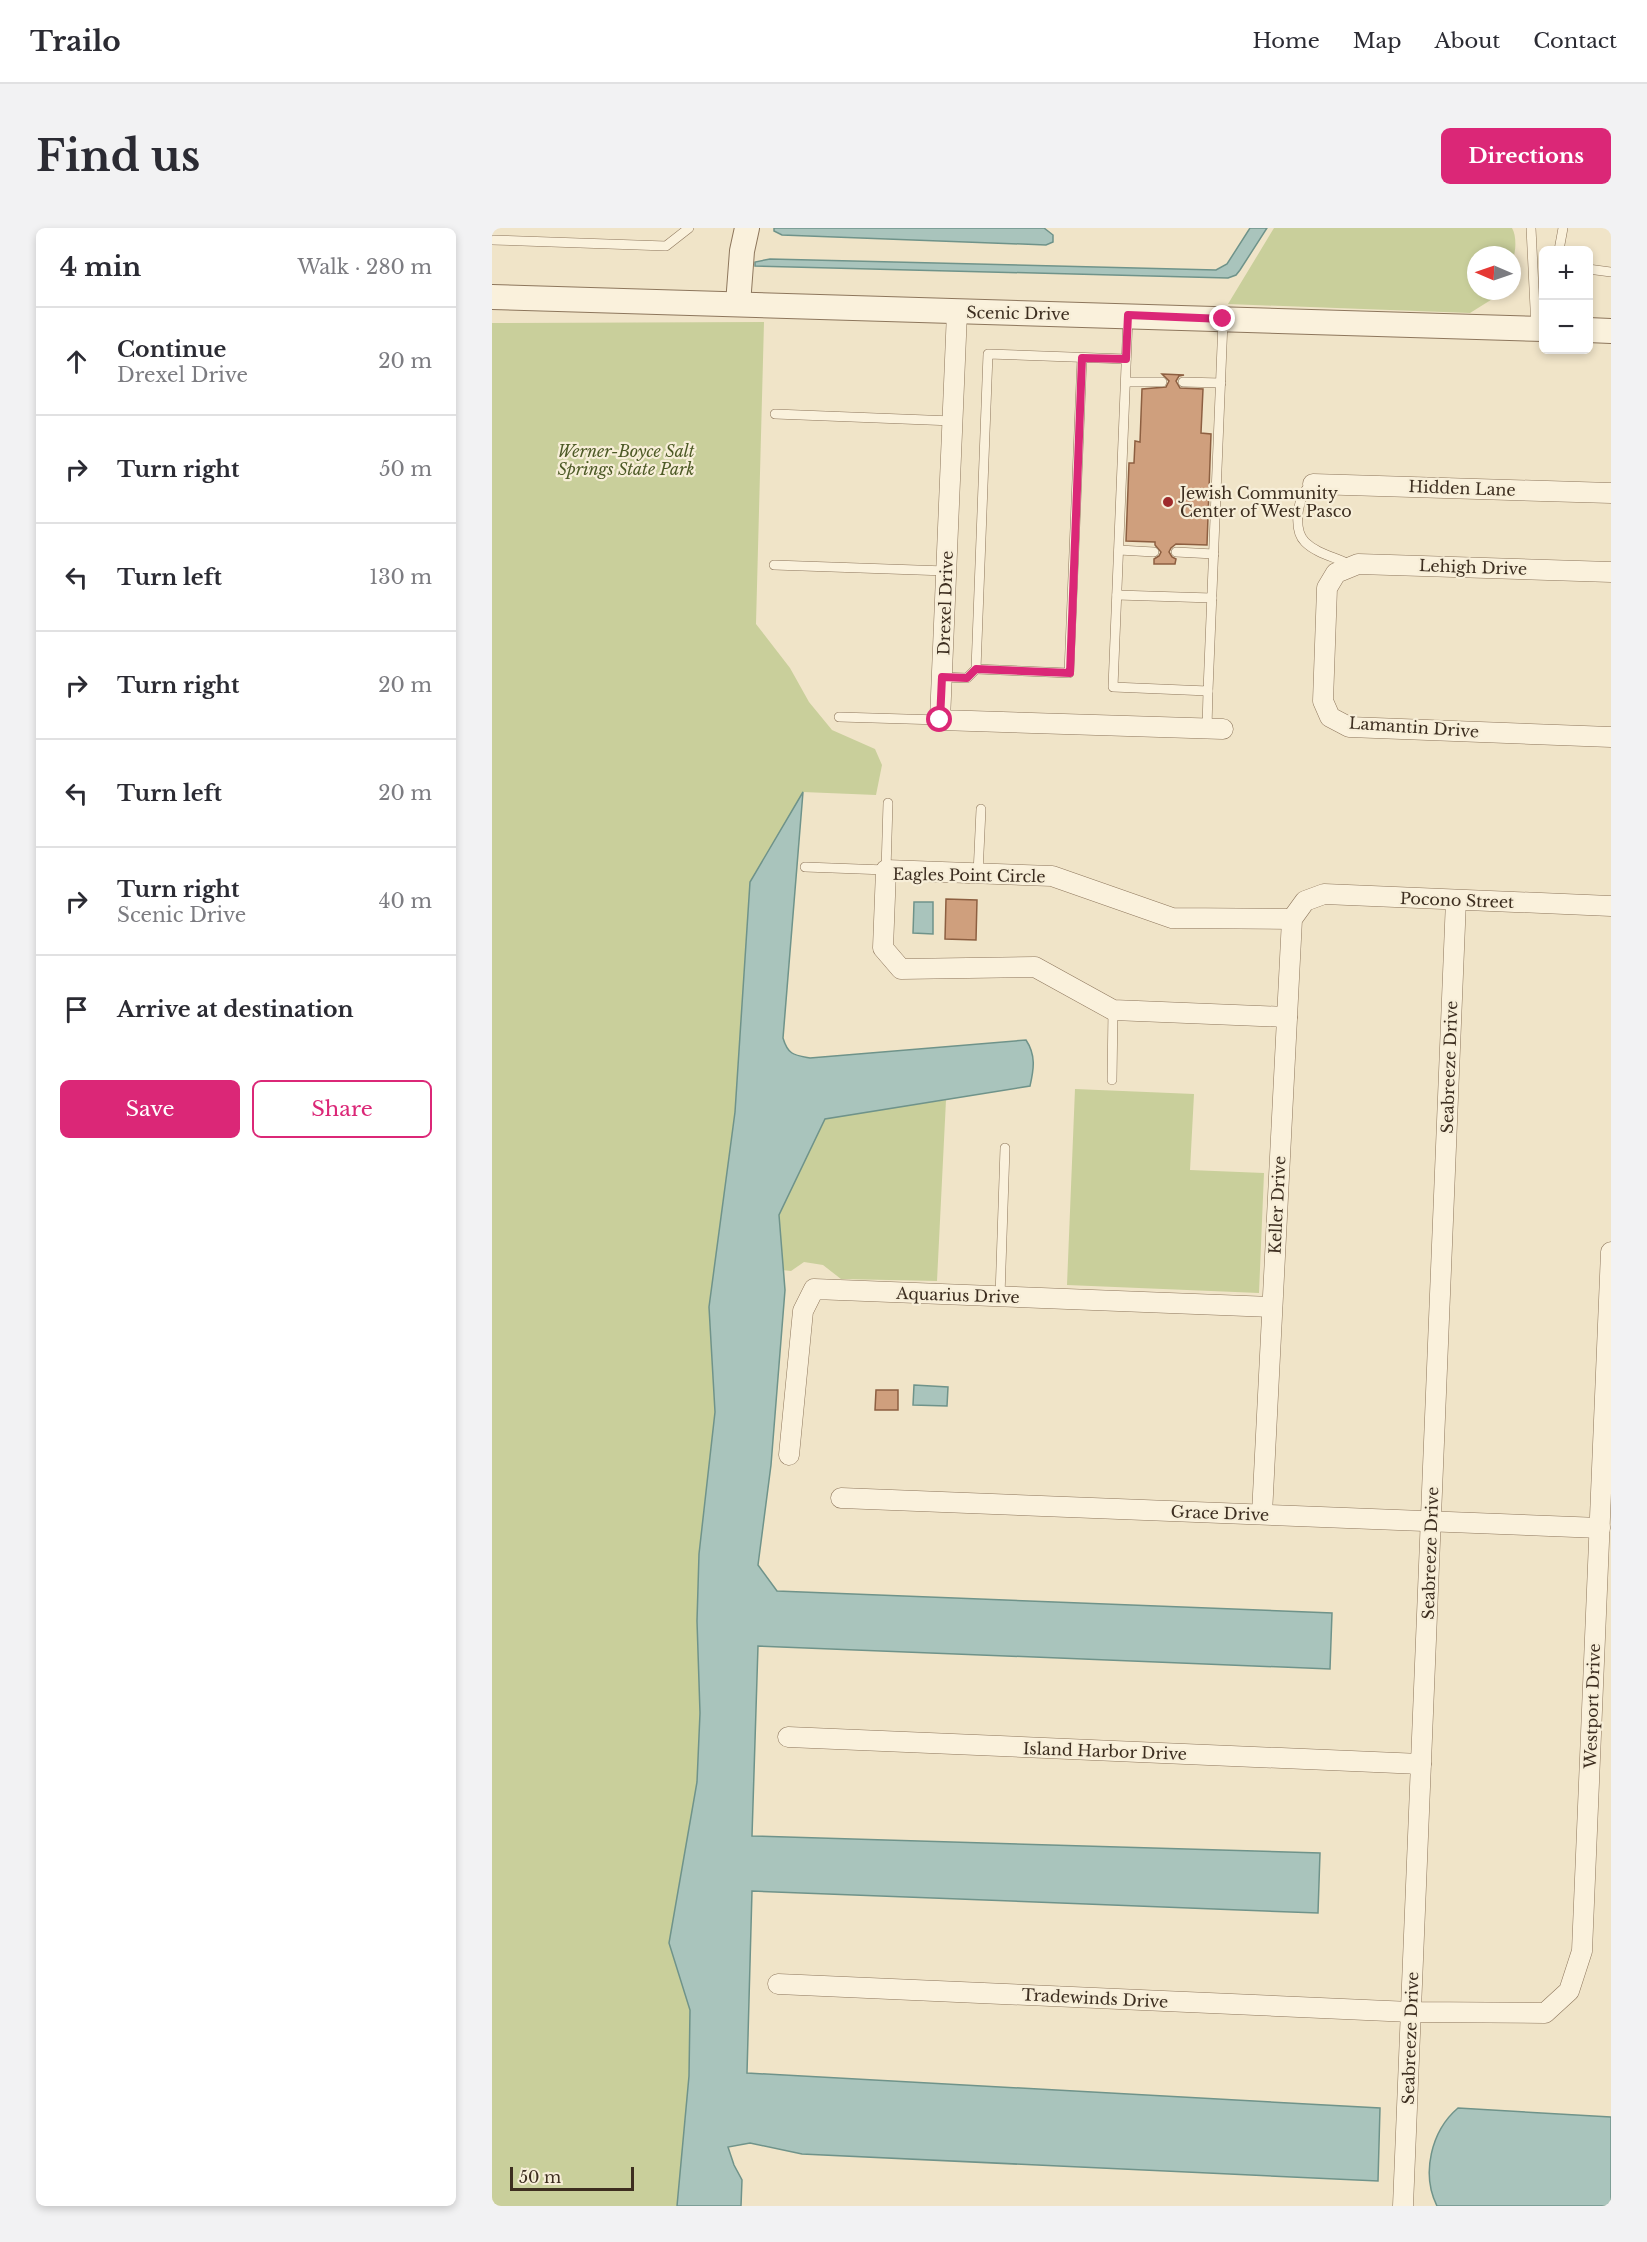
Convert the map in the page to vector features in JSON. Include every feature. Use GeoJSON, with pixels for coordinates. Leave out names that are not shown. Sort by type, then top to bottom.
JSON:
{"type":"FeatureCollection","features":[{"type":"Feature","properties":{"kind":"street"},"geometry":{"type":"LineString","coordinates":[[738,304],[742,251],[747,228]]}},
{"type":"Feature","properties":{"kind":"street","name":"Scenic Drive"},"geometry":{"type":"LineString","coordinates":[[492,297],[1539,328]]}},
{"type":"Feature","properties":{"kind":"street","name":"Drexel Drive"},"geometry":{"type":"LineString","coordinates":[[940,720],[957,312]]}},
{"type":"Feature","properties":{"kind":"street"},"geometry":{"type":"LineString","coordinates":[[1593,330],[1611,331]]}},
{"type":"Feature","properties":{"kind":"street","name":"Hidden Lane"},"geometry":{"type":"LineString","coordinates":[[1313,484],[1611,493]]}},
{"type":"Feature","properties":{"kind":"street","name":"Lehigh Drive"},"geometry":{"type":"LineString","coordinates":[[1344,569],[1358,564],[1611,572]]}},
{"type":"Feature","properties":{"kind":"street","name":"Lamantin Drive"},"geometry":{"type":"LineString","coordinates":[[1344,569],[1327,588],[1323,700],[1330,717],[1349,726],[1611,738]]}},
{"type":"Feature","properties":{"kind":"street"},"geometry":{"type":"LineString","coordinates":[[940,720],[1215,728]]}},
{"type":"Feature","properties":{"kind":"street","name":"Eagles Point Circle"},"geometry":{"type":"LineString","coordinates":[[1287,1017],[1113,1010],[1035,968],[901,969],[883,948],[886,870],[1052,876],[1172,918],[1292,919]]}},
{"type":"Feature","properties":{"kind":"street","name":"Pocono Street"},"geometry":{"type":"LineString","coordinates":[[1292,919],[1305,901],[1324,894],[1611,906]]}},
{"type":"Feature","properties":{"kind":"street","name":"Seabreeze Drive"},"geometry":{"type":"LineString","coordinates":[[1403,2206],[1456,900]]}},
{"type":"Feature","properties":{"kind":"street","name":"Keller Drive"},"geometry":{"type":"LineString","coordinates":[[1262,1514],[1292,919]]}},
{"type":"Feature","properties":{"kind":"street","name":"Westport Drive"},"geometry":{"type":"LineString","coordinates":[[1411,2012],[1545,2013],[1569,1991],[1582,1951],[1611,1252]]}},
{"type":"Feature","properties":{"kind":"street","name":"Aquarius Drive"},"geometry":{"type":"LineString","coordinates":[[789,1455],[803,1311],[814,1289],[1272,1307]]}},
{"type":"Feature","properties":{"kind":"street","name":"Grace Drive"},"geometry":{"type":"LineString","coordinates":[[841,1498],[1599,1528]]}},
{"type":"Feature","properties":{"kind":"street","name":"Island Harbor Drive"},"geometry":{"type":"LineString","coordinates":[[788,1737],[1421,1764]]}},
{"type":"Feature","properties":{"kind":"street","name":"Tradewinds Drive"},"geometry":{"type":"LineString","coordinates":[[778,1984],[1411,2012]]}},
{"type":"Feature","properties":{"kind":"lane"},"geometry":{"type":"LineString","coordinates":[[492,240],[666,246],[689,228]]}},
{"type":"Feature","properties":{"kind":"lane"},"geometry":{"type":"LineString","coordinates":[[1531,228],[1539,317]]}},
{"type":"Feature","properties":{"kind":"lane"},"geometry":{"type":"LineString","coordinates":[[1560,246],[1563,228]]}},
{"type":"Feature","properties":{"kind":"lane"},"geometry":{"type":"LineString","coordinates":[[1593,270],[1611,273]]}},
{"type":"Feature","properties":{"kind":"lane"},"geometry":{"type":"LineString","coordinates":[[1128,315],[1113,687],[1208,691]]}},
{"type":"Feature","properties":{"kind":"lane"},"geometry":{"type":"LineString","coordinates":[[1215,728],[1208,691],[1223,319]]}},
{"type":"Feature","properties":{"kind":"lane"},"geometry":{"type":"LineString","coordinates":[[942,677],[967,678],[976,669],[988,354],[1126,359]]}},
{"type":"Feature","properties":{"kind":"lane"},"geometry":{"type":"LineString","coordinates":[[976,669],[1070,673],[1082,358]]}},
{"type":"Feature","properties":{"kind":"lane"},"geometry":{"type":"LineString","coordinates":[[1126,382],[1162,382]]}},
{"type":"Feature","properties":{"kind":"lane"},"geometry":{"type":"LineString","coordinates":[[1184,382],[1221,383]]}},
{"type":"Feature","properties":{"kind":"lane"},"geometry":{"type":"LineString","coordinates":[[775,414],[953,421]]}},
{"type":"Feature","properties":{"kind":"lane"},"geometry":{"type":"LineString","coordinates":[[1313,484],[1304,491],[1298,513],[1303,541],[1344,569]]}},
{"type":"Feature","properties":{"kind":"lane"},"geometry":{"type":"LineString","coordinates":[[1119,550],[1155,552]]}},
{"type":"Feature","properties":{"kind":"lane"},"geometry":{"type":"LineString","coordinates":[[1176,552],[1214,554]]}},
{"type":"Feature","properties":{"kind":"lane"},"geometry":{"type":"LineString","coordinates":[[774,565],[946,572]]}},
{"type":"Feature","properties":{"kind":"lane"},"geometry":{"type":"LineString","coordinates":[[1117,595],[1212,598]]}},
{"type":"Feature","properties":{"kind":"lane"},"geometry":{"type":"LineString","coordinates":[[839,717],[940,720]]}},
{"type":"Feature","properties":{"kind":"lane"},"geometry":{"type":"LineString","coordinates":[[805,867],[886,870],[888,803]]}},
{"type":"Feature","properties":{"kind":"lane"},"geometry":{"type":"LineString","coordinates":[[978,874],[981,808]]}},
{"type":"Feature","properties":{"kind":"lane"},"geometry":{"type":"LineString","coordinates":[[1112,1080],[1113,1010]]}},
{"type":"Feature","properties":{"kind":"lane"},"geometry":{"type":"LineString","coordinates":[[1000,1296],[1005,1148]]}},
{"type":"Feature","properties":{"kind":"green space"},"geometry":{"type":"Polygon","coordinates":[[[1274,228],[1512,228],[1515,235],[1515,246],[1467,246],[1467,300],[1491,300],[1470,313],[1228,304],[1274,228]]]}},
{"type":"Feature","properties":{"kind":"green space","name":"Werner-Boyce Salt Springs State Park"},"geometry":{"type":"Polygon","coordinates":[[[764,322],[756,624],[790,668],[809,702],[832,730],[875,749],[882,765],[876,795],[803,792],[735,1112],[709,1307],[715,1412],[699,1554],[697,1621],[700,1713],[697,1782],[670,1938],[690,2010],[689,2076],[677,2206],[492,2206],[492,323],[764,322]]]}},
{"type":"Feature","properties":{"kind":"green space"},"geometry":{"type":"Polygon","coordinates":[[[1075,1089],[1194,1094],[1190,1170],[1264,1173],[1259,1293],[1067,1285],[1075,1089]]]}},
{"type":"Feature","properties":{"kind":"green space"},"geometry":{"type":"Polygon","coordinates":[[[946,1100],[937,1281],[841,1279],[823,1265],[804,1262],[791,1271],[782,1270],[779,1215],[825,1118],[946,1100]]]}},
{"type":"Feature","properties":{"kind":"water"},"geometry":{"type":"Polygon","coordinates":[[[774,228],[1044,228],[1053,235],[1053,242],[1046,245],[782,235],[774,231],[774,228]]]}},
{"type":"Feature","properties":{"kind":"water"},"geometry":{"type":"Polygon","coordinates":[[[1250,228],[1267,228],[1240,270],[1236,275],[1228,278],[755,266],[755,262],[770,259],[1216,270],[1227,264],[1250,228]]]}},
{"type":"Feature","properties":{"kind":"water"},"geometry":{"type":"Polygon","coordinates":[[[803,792],[783,1038],[790,1051],[810,1058],[1026,1040],[1033,1057],[1033,1068],[1030,1086],[825,1119],[779,1215],[785,1290],[771,1465],[758,1565],[777,1591],[1332,1613],[1330,1669],[758,1646],[752,1836],[1320,1853],[1318,1913],[752,1891],[747,2073],[1380,2108],[1378,2181],[802,2154],[750,2143],[728,2147],[742,2180],[741,2206],[677,2206],[689,2076],[690,2010],[669,1943],[697,1782],[700,1713],[697,1621],[699,1554],[715,1412],[709,1307],[735,1112],[750,882],[803,792]]]}},
{"type":"Feature","properties":{"kind":"water"},"geometry":{"type":"Polygon","coordinates":[[[914,902],[933,902],[933,934],[913,933],[914,902]]]}},
{"type":"Feature","properties":{"kind":"water"},"geometry":{"type":"Polygon","coordinates":[[[914,1385],[948,1387],[947,1406],[913,1405],[914,1385]]]}},
{"type":"Feature","properties":{"kind":"water"},"geometry":{"type":"Polygon","coordinates":[[[1458,2108],[1611,2117],[1611,2206],[1437,2206],[1430,2180],[1431,2154],[1441,2129],[1458,2108]]]}},
{"type":"Feature","properties":{"kind":"building","name":"Jewish Community Center of West Pasco"},"geometry":{"type":"Polygon","coordinates":[[[1162,374],[1184,375],[1179,376],[1176,381],[1180,388],[1203,389],[1201,433],[1211,434],[1207,545],[1176,544],[1169,552],[1176,559],[1175,564],[1154,564],[1154,559],[1161,552],[1155,542],[1126,541],[1129,463],[1134,463],[1135,441],[1140,442],[1142,389],[1166,387],[1169,381],[1162,374]]]}},
{"type":"Feature","properties":{"kind":"building"},"geometry":{"type":"Polygon","coordinates":[[[946,899],[977,900],[976,940],[945,939],[946,899]]]}},
{"type":"Feature","properties":{"kind":"building"},"geometry":{"type":"Polygon","coordinates":[[[876,1390],[898,1390],[898,1410],[875,1410],[876,1390]]]}},
{"type":"Feature","properties":{"kind":"place","name":"Jewish Community Center of West Pasco"},"geometry":{"type":"Point","coordinates":[1168,502]}},
{"type":"Feature","properties":{"kind":"route"},"geometry":{"type":"LineString","coordinates":[[940,720],[942,677],[967,678],[976,669],[1070,673],[1082,358],[1126,359],[1128,315],[1223,319]]}}]}
